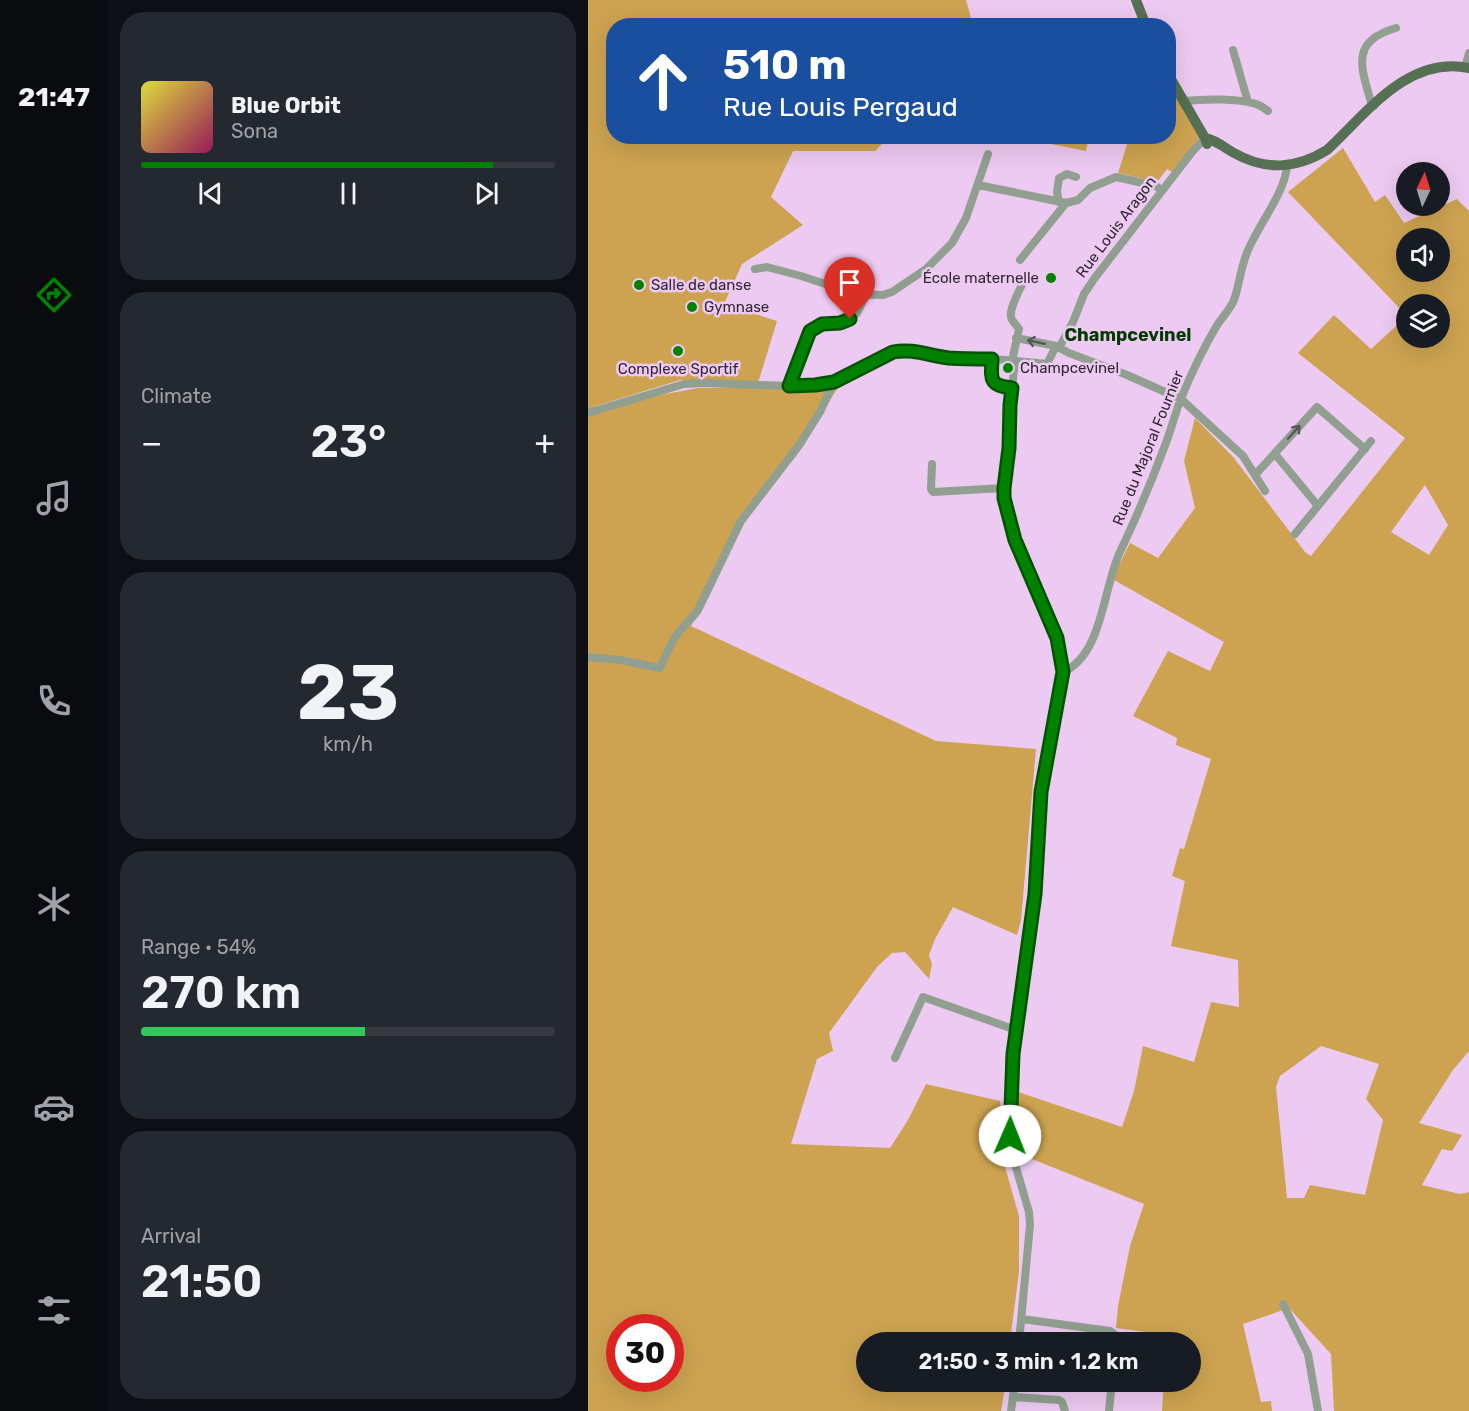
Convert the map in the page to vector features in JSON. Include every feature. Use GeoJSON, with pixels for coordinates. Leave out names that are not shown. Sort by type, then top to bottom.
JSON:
{"type":"FeatureCollection","features":[{"type":"Feature","properties":{"kind":"main road"},"geometry":{"type":"LineString","coordinates":[[1136,0],[1143,18]]}},
{"type":"Feature","properties":{"kind":"main road"},"geometry":{"type":"LineString","coordinates":[[1176,88],[1207,142],[1213,140],[1230,151],[1257,163],[1287,166],[1308,160],[1327,150],[1403,81],[1414,75],[1439,67],[1467,68]]}},
{"type":"Feature","properties":{"kind":"street"},"geometry":{"type":"LineString","coordinates":[[1374,106],[1361,68],[1361,60],[1372,39],[1396,28]]}},
{"type":"Feature","properties":{"kind":"street"},"geometry":{"type":"LineString","coordinates":[[1233,50],[1248,102]]}},
{"type":"Feature","properties":{"kind":"street"},"geometry":{"type":"LineString","coordinates":[[1467,68],[1469,53]]}},
{"type":"Feature","properties":{"kind":"street"},"geometry":{"type":"LineString","coordinates":[[1184,101],[1196,99],[1248,102],[1258,104],[1268,111]]}},
{"type":"Feature","properties":{"kind":"street","name":"Rue Louis Aragon"},"geometry":{"type":"LineString","coordinates":[[1013,361],[1047,364],[1073,322],[1084,294],[1094,279],[1203,139],[1207,142]]}},
{"type":"Feature","properties":{"kind":"street"},"geometry":{"type":"LineString","coordinates":[[755,269],[767,267],[856,294],[883,296],[892,292],[926,269],[952,243],[966,218],[988,154]]}},
{"type":"Feature","properties":{"kind":"street","name":"Rue du Majoral Fournier"},"geometry":{"type":"LineString","coordinates":[[1063,672],[1074,666],[1083,656],[1096,632],[1113,567],[1164,448],[1180,399],[1201,353],[1233,302],[1247,251],[1280,190],[1286,177],[1287,166]]}},
{"type":"Feature","properties":{"kind":"street"},"geometry":{"type":"LineString","coordinates":[[1063,203],[1057,192],[1059,178],[1067,174],[1076,177]]}},
{"type":"Feature","properties":{"kind":"street"},"geometry":{"type":"LineString","coordinates":[[978,185],[1063,203],[1078,200],[1090,188],[1116,177],[1156,186],[1162,191]]}},
{"type":"Feature","properties":{"kind":"street"},"geometry":{"type":"LineString","coordinates":[[1020,260],[1063,203]]}},
{"type":"Feature","properties":{"kind":"street"},"geometry":{"type":"LineString","coordinates":[[1020,1332],[1030,1225],[1029,1212],[1011,1150],[1011,1093],[1016,1030],[1035,894],[1041,792],[1063,672],[1054,628],[1015,540],[1004,498],[1013,361],[1019,329],[1013,322],[1011,311],[1024,280]]}},
{"type":"Feature","properties":{"kind":"street"},"geometry":{"type":"LineString","coordinates":[[789,386],[810,331],[822,324],[840,323],[850,319],[857,313],[866,295]]}},
{"type":"Feature","properties":{"kind":"street"},"geometry":{"type":"LineString","coordinates":[[1016,338],[1058,347],[1180,399],[1243,456],[1265,491]]}},
{"type":"Feature","properties":{"kind":"street"},"geometry":{"type":"LineString","coordinates":[[588,412],[693,383],[789,386],[834,382],[893,352],[902,350],[949,358],[1013,361]]}},
{"type":"Feature","properties":{"kind":"street"},"geometry":{"type":"LineString","coordinates":[[992,359],[991,378],[993,381],[998,386],[1012,388]]}},
{"type":"Feature","properties":{"kind":"street"},"geometry":{"type":"LineString","coordinates":[[588,657],[621,660],[660,668],[671,642],[698,610],[741,521],[800,444],[820,412],[834,382]]}},
{"type":"Feature","properties":{"kind":"street"},"geometry":{"type":"LineString","coordinates":[[1255,475],[1317,407],[1365,449]]}},
{"type":"Feature","properties":{"kind":"street"},"geometry":{"type":"LineString","coordinates":[[1295,534],[1371,441]]}},
{"type":"Feature","properties":{"kind":"street"},"geometry":{"type":"LineString","coordinates":[[1275,454],[1318,506]]}},
{"type":"Feature","properties":{"kind":"street"},"geometry":{"type":"LineString","coordinates":[[932,464],[931,489],[933,492],[1004,488]]}},
{"type":"Feature","properties":{"kind":"street"},"geometry":{"type":"LineString","coordinates":[[894,1058],[923,998],[1016,1030]]}},
{"type":"Feature","properties":{"kind":"street"},"geometry":{"type":"LineString","coordinates":[[1283,1304],[1308,1354],[1318,1411]]}},
{"type":"Feature","properties":{"kind":"street"},"geometry":{"type":"LineString","coordinates":[[1022,1319],[1111,1332]]}},
{"type":"Feature","properties":{"kind":"street"},"geometry":{"type":"LineString","coordinates":[[1011,1411],[1014,1392]]}},
{"type":"Feature","properties":{"kind":"street"},"geometry":{"type":"LineString","coordinates":[[1109,1411],[1111,1392]]}},
{"type":"Feature","properties":{"kind":"street"},"geometry":{"type":"LineString","coordinates":[[1014,1397],[1059,1400],[1065,1411]]}},
{"type":"Feature","properties":{"kind":"shaded area"},"geometry":{"type":"Polygon","coordinates":[[[588,0],[966,0],[971,18],[606,18],[606,144],[882,144],[875,151],[793,151],[771,197],[803,225],[742,264],[724,304],[777,321],[758,383],[680,380],[590,408],[698,388],[816,388],[840,384],[796,456],[747,517],[691,626],[936,741],[1036,749],[1021,920],[1017,935],[953,907],[929,955],[932,964],[929,979],[905,952],[892,953],[877,967],[829,1033],[833,1051],[817,1059],[791,1144],[890,1148],[908,1120],[926,1084],[1000,1101],[1003,1160],[1019,1216],[1019,1272],[1011,1332],[856,1332],[856,1392],[1004,1392],[1001,1411],[588,1411],[588,0]]]}},
{"type":"Feature","properties":{"kind":"shaded area"},"geometry":{"type":"Polygon","coordinates":[[[1176,94],[1200,137],[1172,172],[1167,169],[1157,182],[1118,173],[1127,144],[1176,144],[1176,94]]]}},
{"type":"Feature","properties":{"kind":"shaded area"},"geometry":{"type":"Polygon","coordinates":[[[1051,144],[1088,144],[1086,151],[1051,144]]]}},
{"type":"Feature","properties":{"kind":"shaded area"},"geometry":{"type":"Polygon","coordinates":[[[1343,148],[1375,202],[1385,195],[1396,211],[1396,216],[1399,216],[1404,223],[1419,216],[1450,216],[1450,202],[1457,199],[1469,211],[1469,1051],[1453,1070],[1419,1123],[1462,1135],[1452,1151],[1442,1149],[1422,1185],[1460,1194],[1469,1192],[1469,1411],[1334,1411],[1331,1354],[1289,1308],[1243,1324],[1261,1402],[1271,1401],[1272,1411],[1162,1411],[1163,1392],[1201,1392],[1201,1332],[1146,1332],[1116,1328],[1130,1246],[1144,1204],[1017,1153],[1013,1121],[1015,1091],[1122,1127],[1134,1091],[1143,1046],[1194,1062],[1211,1002],[1239,1007],[1238,960],[1171,946],[1185,881],[1172,876],[1180,848],[1184,849],[1211,759],[1176,745],[1177,738],[1133,716],[1168,651],[1210,671],[1224,642],[1114,580],[1130,543],[1158,558],[1195,508],[1184,461],[1195,418],[1234,458],[1305,552],[1311,556],[1405,438],[1298,353],[1334,315],[1371,349],[1396,326],[1396,348],[1450,348],[1450,294],[1396,294],[1396,305],[1288,192],[1343,148]],[[1425,485],[1391,532],[1429,555],[1448,525],[1425,485]],[[1321,1046],[1280,1076],[1276,1087],[1287,1198],[1304,1198],[1310,1185],[1365,1195],[1383,1120],[1366,1099],[1379,1064],[1321,1046]]]}},
{"type":"Feature","properties":{"kind":"place","name":"École maternelle"},"geometry":{"type":"Point","coordinates":[1051,278]}},
{"type":"Feature","properties":{"kind":"place","name":"Salle de danse"},"geometry":{"type":"Point","coordinates":[639,285]}},
{"type":"Feature","properties":{"kind":"place","name":"Gymnase"},"geometry":{"type":"Point","coordinates":[692,307]}},
{"type":"Feature","properties":{"kind":"place","name":"Complexe Sportif"},"geometry":{"type":"Point","coordinates":[678,351]}},
{"type":"Feature","properties":{"kind":"place","name":"Champcevinel"},"geometry":{"type":"Point","coordinates":[1008,368]}},
{"type":"Feature","properties":{"kind":"district","name":"Champcevinel"},"geometry":{"type":"Point","coordinates":[1128,335]}},
{"type":"Feature","properties":{"kind":"route"},"geometry":{"type":"LineString","coordinates":[[850,319],[840,323],[822,324],[810,331],[789,386],[834,382],[893,352],[902,350],[949,358],[992,359],[991,378],[993,381],[998,386],[1012,388],[1004,498],[1015,540],[1057,638],[1063,672],[1041,792],[1035,894],[1013,1054],[1010,1136]]}}]}
